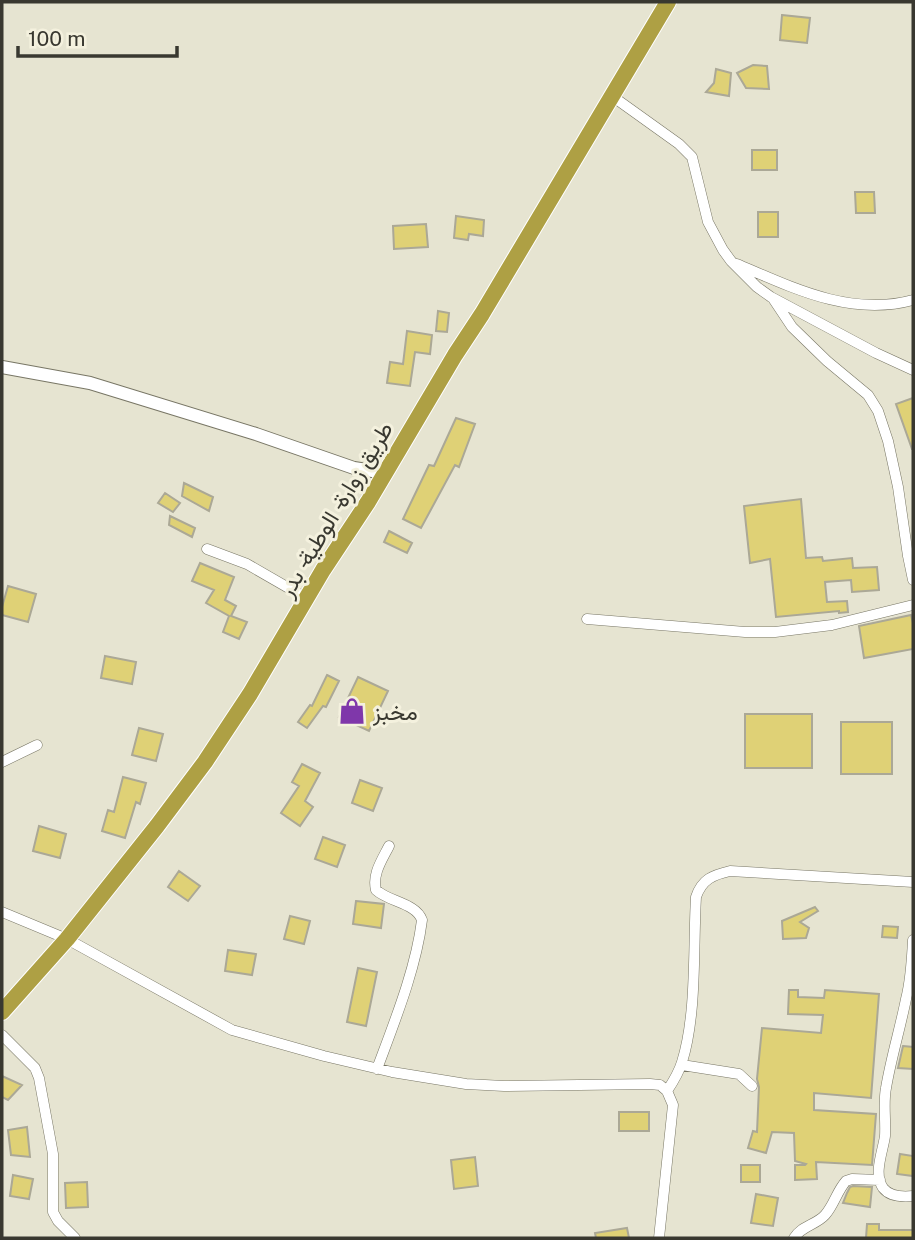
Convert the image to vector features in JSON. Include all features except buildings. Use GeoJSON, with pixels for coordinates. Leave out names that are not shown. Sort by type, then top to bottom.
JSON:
{"type":"FeatureCollection","features":[{"type":"Feature","properties":{"kind":"highway","name":"طريق زوارة- الوطية- بدر"},"geometry":{"type":"LineString","coordinates":[[2,1012],[67,939],[157,826],[205,762],[250,694],[668,2]]}},
{"type":"Feature","properties":{"kind":"street"},"geometry":{"type":"LineString","coordinates":[[612,96],[679,144],[692,157],[708,222],[730,261],[757,287],[876,354],[913,370]]}},
{"type":"Feature","properties":{"kind":"street"},"geometry":{"type":"LineString","coordinates":[[730,261],[796,289],[848,304],[876,306],[913,300]]}},
{"type":"Feature","properties":{"kind":"street"},"geometry":{"type":"LineString","coordinates":[[771,297],[792,327],[868,395],[878,411],[898,487],[913,580]]}},
{"type":"Feature","properties":{"kind":"street"},"geometry":{"type":"LineString","coordinates":[[2,367],[104,387],[256,434],[354,468],[385,473]]}},
{"type":"Feature","properties":{"kind":"street"},"geometry":{"type":"LineString","coordinates":[[207,549],[247,564],[306,598]]}},
{"type":"Feature","properties":{"kind":"street"},"geometry":{"type":"LineString","coordinates":[[587,619],[745,632],[799,631],[873,617],[913,605]]}},
{"type":"Feature","properties":{"kind":"street"},"geometry":{"type":"LineString","coordinates":[[2,762],[37,745]]}},
{"type":"Feature","properties":{"kind":"street"},"geometry":{"type":"LineString","coordinates":[[377,1069],[401,1001],[422,920],[415,910],[376,890],[374,879],[389,846]]}},
{"type":"Feature","properties":{"kind":"street"},"geometry":{"type":"LineString","coordinates":[[667,1091],[682,1065],[689,1024],[696,897],[705,881],[715,875],[730,872],[913,882]]}},
{"type":"Feature","properties":{"kind":"street"},"geometry":{"type":"LineString","coordinates":[[2,912],[67,939],[232,1030],[324,1056],[377,1069],[466,1084],[660,1085],[667,1091],[673,1105],[660,1238]]}},
{"type":"Feature","properties":{"kind":"street"},"geometry":{"type":"LineString","coordinates":[[913,940],[906,999],[885,1092],[885,1135],[878,1170],[883,1188],[890,1194],[913,1196]]}},
{"type":"Feature","properties":{"kind":"street"},"geometry":{"type":"LineString","coordinates":[[2,1035],[35,1068],[39,1078],[53,1154],[53,1212],[75,1238]]}},
{"type":"Feature","properties":{"kind":"street"},"geometry":{"type":"LineString","coordinates":[[682,1065],[739,1074],[752,1086]]}},
{"type":"Feature","properties":{"kind":"street"},"geometry":{"type":"LineString","coordinates":[[794,1238],[800,1230],[825,1215],[846,1181],[880,1180]]}},
{"type":"Feature","properties":{"kind":"place","name":"مخبز"},"geometry":{"type":"Point","coordinates":[352,711]}}]}
